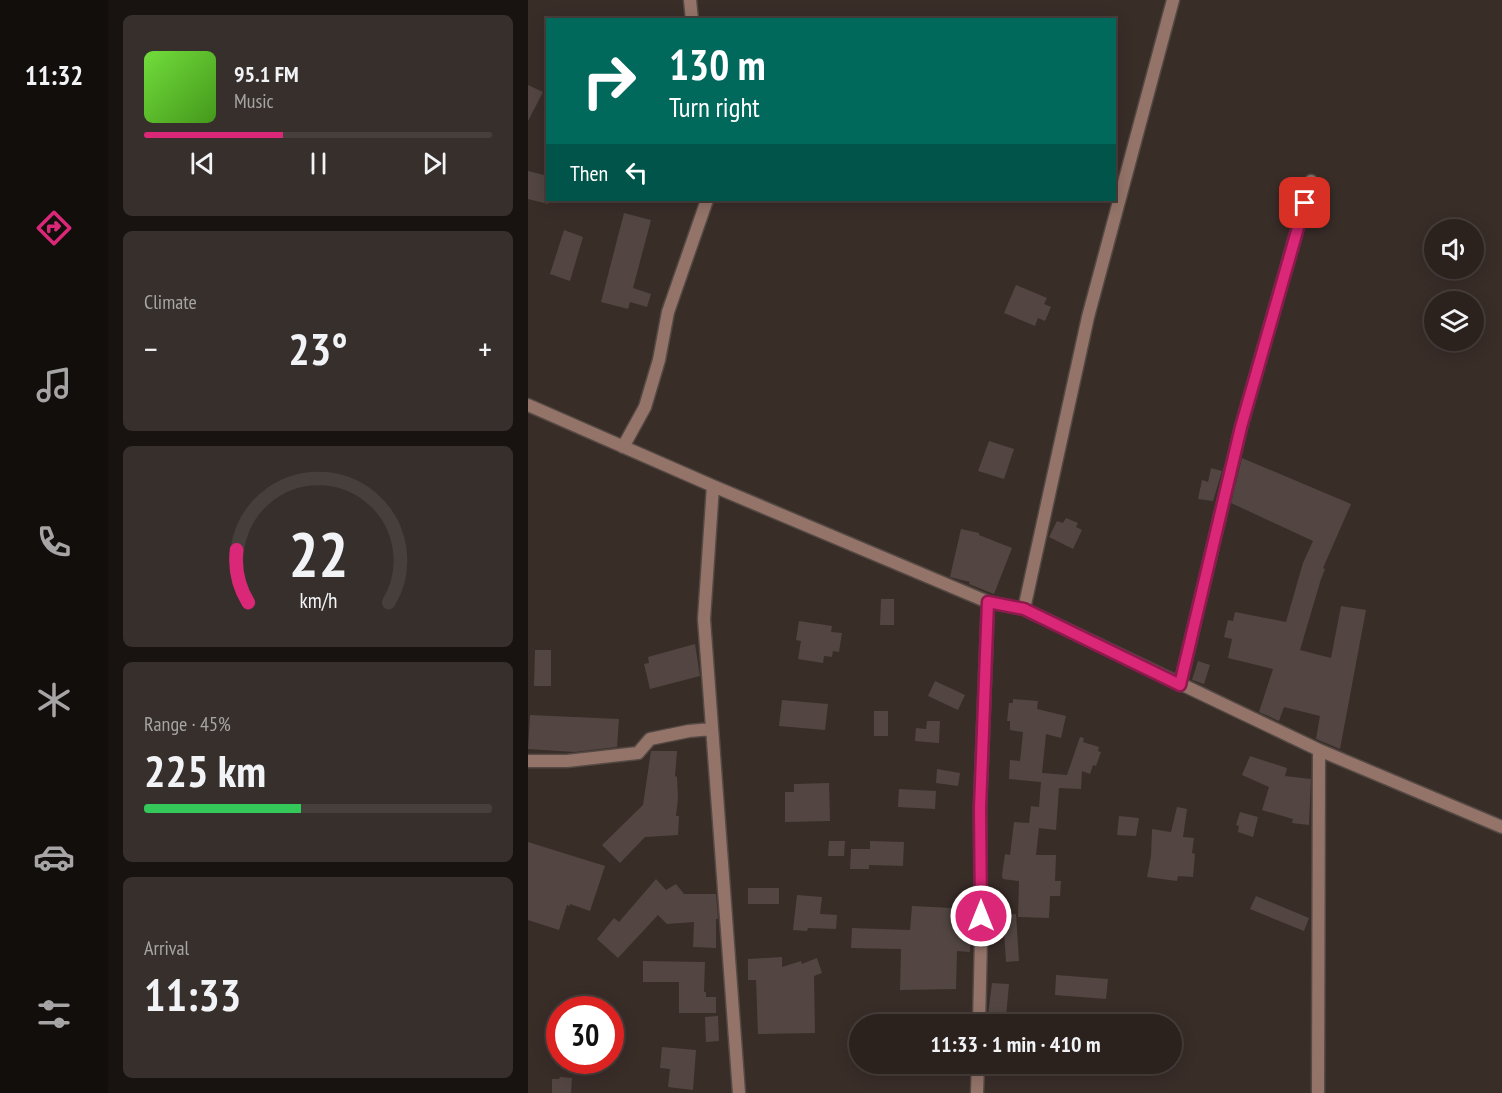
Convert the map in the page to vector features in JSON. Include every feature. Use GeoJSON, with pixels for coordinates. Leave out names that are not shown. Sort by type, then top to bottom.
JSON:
{"type":"FeatureCollection","features":[{"type":"Feature","properties":{"kind":"street"},"geometry":{"type":"LineString","coordinates":[[690,0],[692,18]]}},
{"type":"Feature","properties":{"kind":"street"},"geometry":{"type":"LineString","coordinates":[[1024,609],[1088,317],[1173,0]]}},
{"type":"Feature","properties":{"kind":"street"},"geometry":{"type":"LineString","coordinates":[[1180,685],[1241,427],[1311,180]]}},
{"type":"Feature","properties":{"kind":"street"},"geometry":{"type":"LineString","coordinates":[[623,447],[645,407],[659,360],[668,312],[707,201]]}},
{"type":"Feature","properties":{"kind":"street"},"geometry":{"type":"LineString","coordinates":[[528,405],[988,602],[1024,609],[1319,750],[1502,826]]}},
{"type":"Feature","properties":{"kind":"street"},"geometry":{"type":"LineString","coordinates":[[713,486],[704,620],[739,1093]]}},
{"type":"Feature","properties":{"kind":"street"},"geometry":{"type":"LineString","coordinates":[[979,1014],[980,808],[988,602]]}},
{"type":"Feature","properties":{"kind":"street"},"geometry":{"type":"LineString","coordinates":[[528,761],[567,761],[638,753],[650,739],[712,729]]}},
{"type":"Feature","properties":{"kind":"street"},"geometry":{"type":"LineString","coordinates":[[1318,1093],[1319,750]]}},
{"type":"Feature","properties":{"kind":"street"},"geometry":{"type":"LineString","coordinates":[[977,1093],[978,1074]]}},
{"type":"Feature","properties":{"kind":"building"},"geometry":{"type":"Polygon","coordinates":[[[528,85],[543,92],[528,121],[528,85]]]}},
{"type":"Feature","properties":{"kind":"building"},"geometry":{"type":"Polygon","coordinates":[[[528,171],[546,176],[548,204],[528,199],[528,171]]]}},
{"type":"Feature","properties":{"kind":"building"},"geometry":{"type":"Polygon","coordinates":[[[624,213],[651,220],[633,288],[651,294],[647,307],[630,302],[628,309],[601,302],[624,213]]]}},
{"type":"Feature","properties":{"kind":"building"},"geometry":{"type":"Polygon","coordinates":[[[564,230],[583,237],[570,281],[550,274],[564,230]]]}},
{"type":"Feature","properties":{"kind":"building"},"geometry":{"type":"Polygon","coordinates":[[[1016,285],[1047,298],[1044,304],[1051,307],[1045,321],[1038,318],[1035,326],[1004,313],[1016,285]]]}},
{"type":"Feature","properties":{"kind":"building"},"geometry":{"type":"Polygon","coordinates":[[[989,441],[1014,449],[1004,479],[978,471],[989,441]]]}},
{"type":"Feature","properties":{"kind":"building"},"geometry":{"type":"Polygon","coordinates":[[[1242,458],[1351,504],[1323,568],[1325,569],[1300,650],[1331,658],[1341,606],[1366,610],[1340,749],[1316,739],[1320,716],[1284,707],[1279,721],[1259,712],[1273,669],[1228,658],[1232,639],[1224,637],[1228,620],[1233,621],[1235,612],[1286,622],[1303,563],[1313,541],[1231,503],[1242,458]]]}},
{"type":"Feature","properties":{"kind":"building"},"geometry":{"type":"Polygon","coordinates":[[[1211,468],[1222,471],[1213,501],[1198,499],[1202,480],[1208,482],[1211,468]]]}},
{"type":"Feature","properties":{"kind":"building"},"geometry":{"type":"Polygon","coordinates":[[[1066,518],[1078,523],[1076,527],[1082,530],[1073,549],[1049,537],[1057,521],[1063,523],[1066,518]]]}},
{"type":"Feature","properties":{"kind":"building"},"geometry":{"type":"Polygon","coordinates":[[[961,529],[979,533],[979,535],[1012,548],[994,594],[969,584],[970,582],[950,577],[961,529]]]}},
{"type":"Feature","properties":{"kind":"building"},"geometry":{"type":"Polygon","coordinates":[[[881,599],[894,599],[894,625],[880,625],[881,599]]]}},
{"type":"Feature","properties":{"kind":"building"},"geometry":{"type":"Polygon","coordinates":[[[799,621],[832,626],[831,632],[842,633],[839,652],[833,651],[832,657],[824,656],[823,663],[798,659],[801,641],[796,640],[799,621]]]}},
{"type":"Feature","properties":{"kind":"building"},"geometry":{"type":"Polygon","coordinates":[[[695,644],[700,676],[650,689],[644,664],[649,663],[648,657],[695,644]]]}},
{"type":"Feature","properties":{"kind":"building"},"geometry":{"type":"Polygon","coordinates":[[[535,650],[551,650],[551,686],[534,686],[535,650]]]}},
{"type":"Feature","properties":{"kind":"building"},"geometry":{"type":"Polygon","coordinates":[[[1198,661],[1210,665],[1204,684],[1192,680],[1198,661]]]}},
{"type":"Feature","properties":{"kind":"building"},"geometry":{"type":"Polygon","coordinates":[[[935,681],[965,695],[958,710],[928,696],[935,681]]]}},
{"type":"Feature","properties":{"kind":"building"},"geometry":{"type":"Polygon","coordinates":[[[1013,699],[1038,701],[1037,709],[1066,716],[1061,738],[1046,734],[1042,773],[1067,775],[1080,737],[1084,738],[1083,742],[1099,747],[1098,751],[1101,752],[1090,774],[1082,771],[1081,789],[1059,788],[1056,830],[1039,828],[1036,855],[1056,855],[1055,881],[1061,881],[1060,896],[1050,896],[1049,918],[1018,917],[1019,881],[1003,879],[1002,875],[1005,854],[1010,855],[1014,822],[1029,823],[1031,806],[1039,807],[1041,782],[1009,779],[1010,760],[1020,761],[1023,732],[1010,730],[1010,721],[1007,721],[1009,703],[1013,703],[1013,699]]]}},
{"type":"Feature","properties":{"kind":"building"},"geometry":{"type":"Polygon","coordinates":[[[782,700],[828,704],[825,730],[779,726],[782,700]]]}},
{"type":"Feature","properties":{"kind":"building"},"geometry":{"type":"Polygon","coordinates":[[[874,711],[888,711],[888,736],[874,736],[874,711]]]}},
{"type":"Feature","properties":{"kind":"building"},"geometry":{"type":"Polygon","coordinates":[[[530,715],[619,719],[617,747],[575,752],[528,749],[530,715]]]}},
{"type":"Feature","properties":{"kind":"building"},"geometry":{"type":"Polygon","coordinates":[[[927,721],[940,721],[939,743],[915,741],[916,728],[926,729],[927,721]]]}},
{"type":"Feature","properties":{"kind":"building"},"geometry":{"type":"Polygon","coordinates":[[[651,751],[677,751],[675,776],[677,777],[678,798],[676,816],[679,816],[678,835],[645,837],[620,863],[602,845],[643,805],[651,751]]]}},
{"type":"Feature","properties":{"kind":"building"},"geometry":{"type":"Polygon","coordinates":[[[1250,756],[1287,768],[1285,776],[1311,779],[1309,825],[1292,823],[1293,819],[1262,810],[1269,787],[1242,775],[1250,756]]]}},
{"type":"Feature","properties":{"kind":"building"},"geometry":{"type":"Polygon","coordinates":[[[937,769],[960,773],[958,786],[936,783],[937,769]]]}},
{"type":"Feature","properties":{"kind":"building"},"geometry":{"type":"Polygon","coordinates":[[[829,783],[830,821],[785,822],[785,792],[794,792],[794,784],[829,783]]]}},
{"type":"Feature","properties":{"kind":"building"},"geometry":{"type":"Polygon","coordinates":[[[899,789],[936,791],[935,809],[898,807],[899,789]]]}},
{"type":"Feature","properties":{"kind":"building"},"geometry":{"type":"Polygon","coordinates":[[[1177,807],[1187,809],[1183,837],[1194,838],[1193,877],[1178,876],[1177,881],[1147,877],[1151,856],[1152,829],[1171,832],[1177,807]]]}},
{"type":"Feature","properties":{"kind":"building"},"geometry":{"type":"Polygon","coordinates":[[[1240,812],[1258,817],[1253,837],[1238,832],[1239,826],[1236,825],[1240,812]]]}},
{"type":"Feature","properties":{"kind":"building"},"geometry":{"type":"Polygon","coordinates":[[[1119,816],[1139,818],[1136,836],[1117,835],[1119,816]]]}},
{"type":"Feature","properties":{"kind":"building"},"geometry":{"type":"Polygon","coordinates":[[[829,841],[845,841],[844,856],[828,856],[829,841]]]}},
{"type":"Feature","properties":{"kind":"building"},"geometry":{"type":"Polygon","coordinates":[[[870,841],[904,842],[903,866],[869,865],[869,869],[850,869],[851,849],[870,849],[870,841]]]}},
{"type":"Feature","properties":{"kind":"building"},"geometry":{"type":"Polygon","coordinates":[[[528,842],[605,866],[590,911],[567,905],[559,930],[528,920],[528,842]]]}},
{"type":"Feature","properties":{"kind":"building"},"geometry":{"type":"Polygon","coordinates":[[[656,879],[666,890],[676,884],[684,894],[716,894],[718,919],[716,919],[716,948],[693,947],[694,922],[667,924],[658,915],[618,958],[597,939],[614,918],[619,922],[656,879]]]}},
{"type":"Feature","properties":{"kind":"building"},"geometry":{"type":"Polygon","coordinates":[[[748,888],[779,888],[779,904],[748,904],[748,888]]]}},
{"type":"Feature","properties":{"kind":"building"},"geometry":{"type":"Polygon","coordinates":[[[797,895],[822,897],[820,914],[837,915],[836,929],[793,930],[797,895]]]}},
{"type":"Feature","properties":{"kind":"building"},"geometry":{"type":"Polygon","coordinates":[[[1256,896],[1309,918],[1304,931],[1250,909],[1256,896]]]}},
{"type":"Feature","properties":{"kind":"building"},"geometry":{"type":"Polygon","coordinates":[[[912,906],[971,909],[970,952],[957,951],[956,989],[900,990],[901,949],[851,948],[852,928],[910,930],[912,906]]]}},
{"type":"Feature","properties":{"kind":"building"},"geometry":{"type":"Polygon","coordinates":[[[1016,914],[1019,961],[1006,962],[1003,915],[1016,914]]]}},
{"type":"Feature","properties":{"kind":"building"},"geometry":{"type":"Polygon","coordinates":[[[782,957],[782,967],[801,961],[802,964],[817,958],[822,973],[814,976],[815,1033],[758,1034],[756,980],[748,980],[748,959],[782,957]]]}},
{"type":"Feature","properties":{"kind":"building"},"geometry":{"type":"Polygon","coordinates":[[[643,961],[705,962],[704,992],[706,992],[706,997],[716,997],[716,1013],[679,1013],[679,982],[643,982],[643,961]]]}},
{"type":"Feature","properties":{"kind":"building"},"geometry":{"type":"Polygon","coordinates":[[[1056,975],[1108,979],[1106,999],[1055,995],[1056,975]]]}},
{"type":"Feature","properties":{"kind":"building"},"geometry":{"type":"Polygon","coordinates":[[[992,983],[1009,984],[1006,1014],[988,1014],[992,983]]]}},
{"type":"Feature","properties":{"kind":"building"},"geometry":{"type":"Polygon","coordinates":[[[718,1016],[719,1041],[706,1042],[705,1017],[718,1016]]]}},
{"type":"Feature","properties":{"kind":"building"},"geometry":{"type":"Polygon","coordinates":[[[662,1047],[696,1050],[693,1090],[668,1087],[670,1069],[660,1068],[662,1047]]]}},
{"type":"Feature","properties":{"kind":"building"},"geometry":{"type":"Polygon","coordinates":[[[572,1078],[571,1093],[552,1093],[552,1079],[572,1078]]]}},
{"type":"Feature","properties":{"kind":"route"},"geometry":{"type":"LineString","coordinates":[[981,916],[980,808],[988,602],[1024,609],[1180,685],[1241,427],[1305,203]]}}]}
